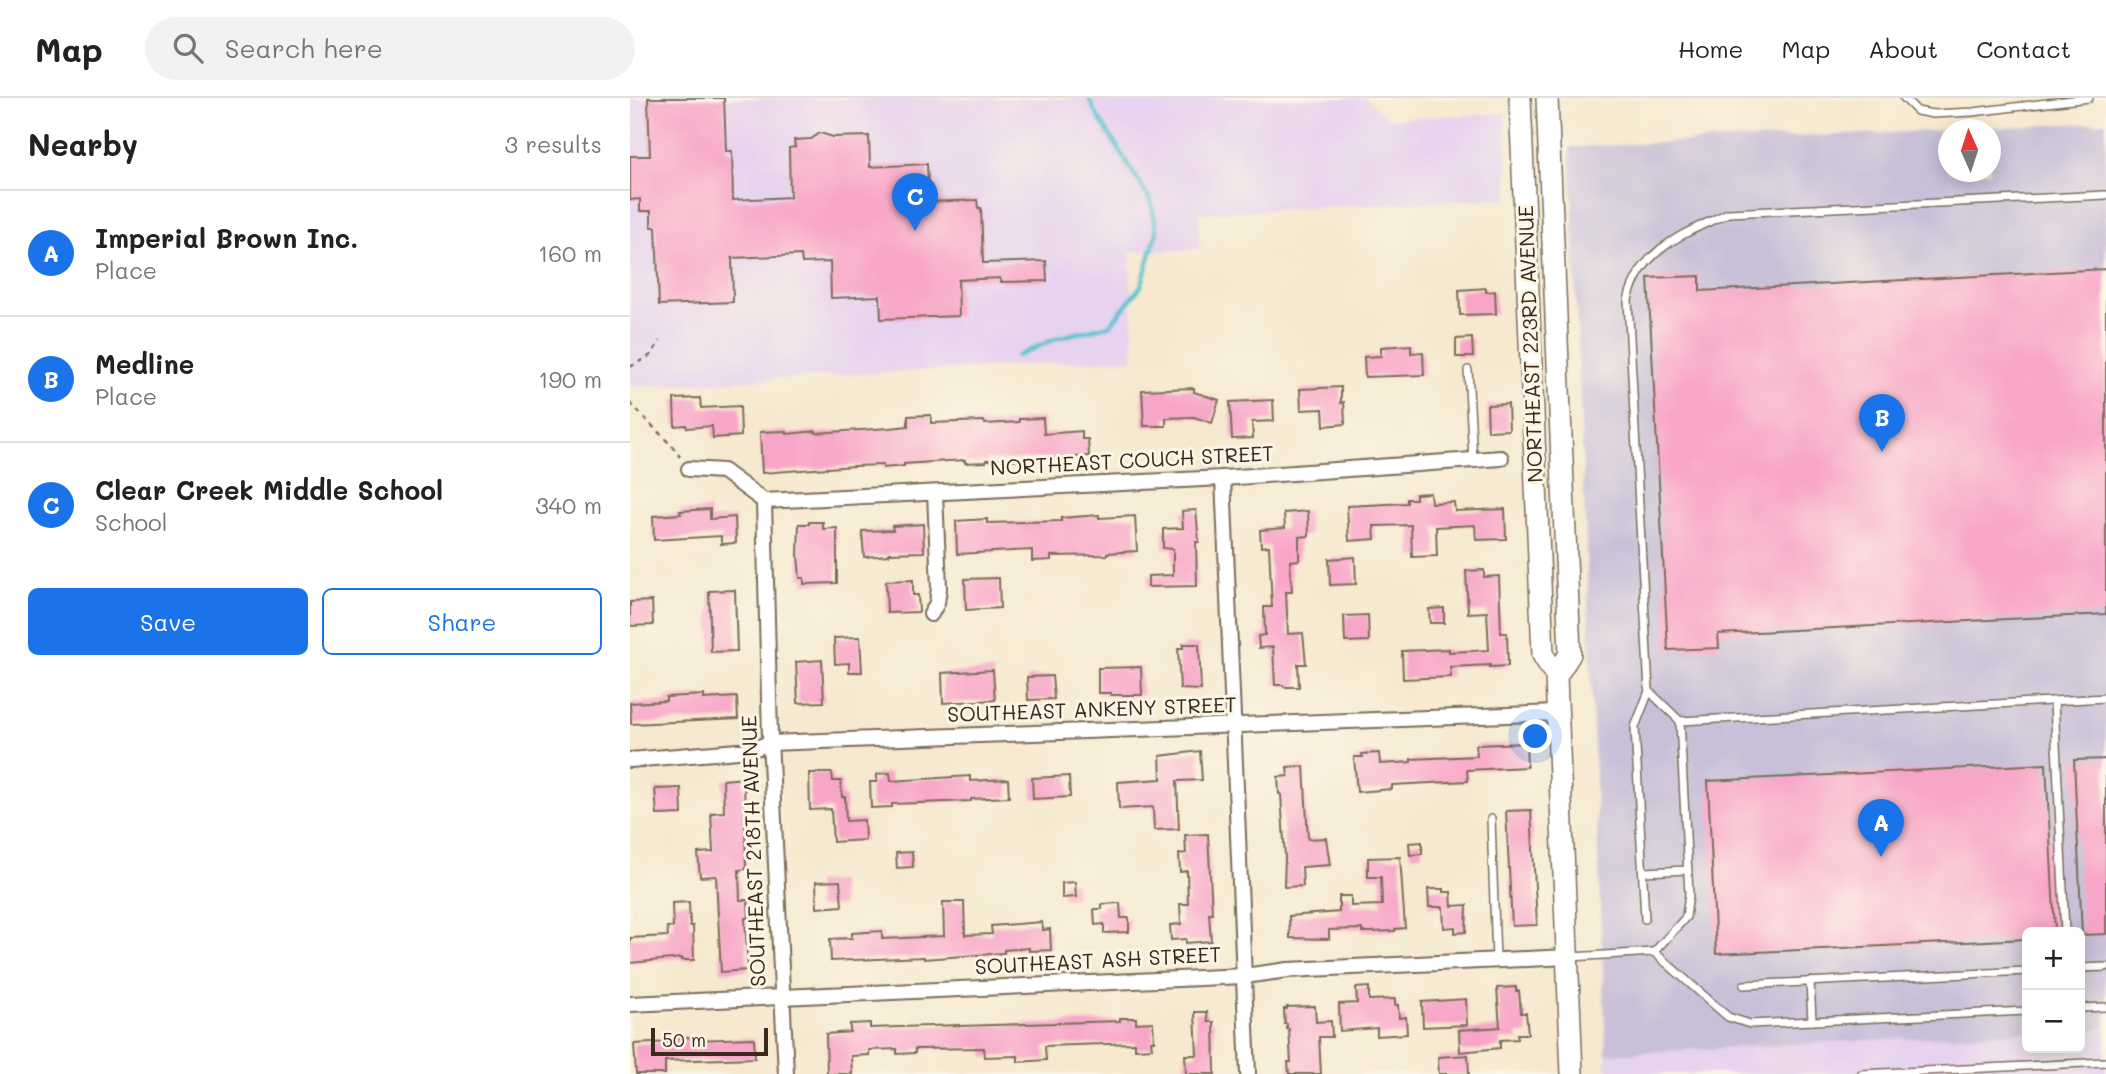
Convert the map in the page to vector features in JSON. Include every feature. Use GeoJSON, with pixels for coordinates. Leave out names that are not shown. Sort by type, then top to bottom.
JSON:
{"type":"FeatureCollection","features":[{"type":"Feature","properties":{"kind":"main road","name":"NORTHEAST 223RD AVENUE"},"geometry":{"type":"LineString","coordinates":[[1520,98],[1543,655],[1556,676],[1570,654],[1547,98]]}},
{"type":"Feature","properties":{"kind":"main road"},"geometry":{"type":"LineString","coordinates":[[1556,676],[1572,1074]]}},
{"type":"Feature","properties":{"kind":"street","name":"NORTHEAST COUCH STREET"},"geometry":{"type":"LineString","coordinates":[[764,501],[1223,478],[1502,458]]}},
{"type":"Feature","properties":{"kind":"street"},"geometry":{"type":"LineString","coordinates":[[689,469],[723,471],[764,501]]}},
{"type":"Feature","properties":{"kind":"street"},"geometry":{"type":"LineString","coordinates":[[1223,478],[1248,1074]]}},
{"type":"Feature","properties":{"kind":"street"},"geometry":{"type":"LineString","coordinates":[[931,614],[937,603],[939,588],[935,493]]}},
{"type":"Feature","properties":{"kind":"street","name":"SOUTHEAST 218TH AVENUE"},"geometry":{"type":"LineString","coordinates":[[764,501],[770,743],[786,1074]]}},
{"type":"Feature","properties":{"kind":"street","name":"SOUTHEAST ANKENY STREET"},"geometry":{"type":"LineString","coordinates":[[630,760],[750,750],[770,743],[1558,713]]}},
{"type":"Feature","properties":{"kind":"street","name":"SOUTHEAST ASH STREET"},"geometry":{"type":"LineString","coordinates":[[630,1004],[1244,976],[1288,970],[1567,957]]}},
{"type":"Feature","properties":{"kind":"lane"},"geometry":{"type":"LineString","coordinates":[[1904,98],[1917,111],[1933,114],[2089,98]]}},
{"type":"Feature","properties":{"kind":"lane"},"geometry":{"type":"LineString","coordinates":[[1645,919],[1635,727],[1649,691],[1628,300],[1636,277],[1656,252],[1673,239],[1728,213],[2106,195]]}},
{"type":"Feature","properties":{"kind":"lane"},"geometry":{"type":"LineString","coordinates":[[1468,370],[1473,460]]}},
{"type":"Feature","properties":{"kind":"lane"},"geometry":{"type":"LineString","coordinates":[[1567,957],[1654,952],[1686,917],[1689,894],[1680,721],[1649,691]]}},
{"type":"Feature","properties":{"kind":"lane"},"geometry":{"type":"LineString","coordinates":[[1680,721],[2106,698]]}},
{"type":"Feature","properties":{"kind":"lane"},"geometry":{"type":"LineString","coordinates":[[2054,701],[2065,927]]}},
{"type":"Feature","properties":{"kind":"lane"},"geometry":{"type":"LineString","coordinates":[[1491,820],[1496,960]]}},
{"type":"Feature","properties":{"kind":"lane"},"geometry":{"type":"LineString","coordinates":[[1643,872],[1688,870]]}},
{"type":"Feature","properties":{"kind":"lane"},"geometry":{"type":"LineString","coordinates":[[1654,952],[1728,1017],[1750,1024],[2022,1011]]}},
{"type":"Feature","properties":{"kind":"lane"},"geometry":{"type":"LineString","coordinates":[[2085,968],[2106,967]]}},
{"type":"Feature","properties":{"kind":"lane"},"geometry":{"type":"LineString","coordinates":[[1744,985],[2022,971]]}},
{"type":"Feature","properties":{"kind":"lane"},"geometry":{"type":"LineString","coordinates":[[1810,981],[1812,1021]]}},
{"type":"Feature","properties":{"kind":"lane"},"geometry":{"type":"LineString","coordinates":[[2085,1008],[2106,1007]]}},
{"type":"Feature","properties":{"kind":"lane"},"geometry":{"type":"LineString","coordinates":[[1861,1074],[2005,1071],[2106,1062]]}},
{"type":"Feature","properties":{"kind":"path"},"geometry":{"type":"LineString","coordinates":[[630,367],[651,355],[660,341]]}},
{"type":"Feature","properties":{"kind":"path"},"geometry":{"type":"LineString","coordinates":[[630,403],[673,447],[689,469]]}},
{"type":"Feature","properties":{"kind":"shaded area"},"geometry":{"type":"Polygon","coordinates":[[[630,98],[1366,98],[1388,119],[1505,113],[1508,198],[1199,213],[1200,249],[1130,252],[1134,359],[630,387],[630,98]]]}},
{"type":"Feature","properties":{"kind":"shaded area"},"geometry":{"type":"Polygon","coordinates":[[[2106,122],[2106,1028],[2085,1030],[2085,927],[2022,927],[2022,1032],[1606,1054],[1570,147],[1938,130],[1938,182],[2001,182],[2001,127],[2106,122]]]}},
{"type":"Feature","properties":{"kind":"shaded area"},"geometry":{"type":"Polygon","coordinates":[[[2106,1028],[2106,1074],[1607,1074],[1606,1054],[2022,1032],[2022,1053],[2085,1053],[2085,1030],[2106,1028]]]}},
{"type":"Feature","properties":{"kind":"building"},"geometry":{"type":"Polygon","coordinates":[[[648,98],[724,98],[726,151],[732,151],[733,200],[790,197],[789,148],[795,147],[794,140],[811,139],[820,133],[833,137],[869,136],[870,167],[927,164],[929,202],[977,200],[978,208],[981,208],[983,263],[1046,261],[1047,281],[1001,282],[1000,278],[958,280],[959,316],[881,319],[880,296],[831,298],[830,262],[802,263],[801,255],[732,258],[733,302],[659,305],[656,227],[651,227],[651,211],[640,211],[640,199],[630,200],[630,156],[650,156],[648,98]]]}},
{"type":"Feature","properties":{"kind":"building"},"geometry":{"type":"Polygon","coordinates":[[[2106,269],[2106,614],[1718,634],[1719,648],[1668,650],[1648,278],[1700,276],[1700,291],[2106,269]]]}},
{"type":"Feature","properties":{"kind":"building"},"geometry":{"type":"Polygon","coordinates":[[[1486,288],[1486,292],[1495,291],[1496,314],[1460,315],[1459,290],[1486,288]]]}},
{"type":"Feature","properties":{"kind":"building"},"geometry":{"type":"Polygon","coordinates":[[[1472,338],[1473,357],[1456,357],[1456,339],[1472,338]]]}},
{"type":"Feature","properties":{"kind":"building"},"geometry":{"type":"Polygon","coordinates":[[[1411,345],[1411,353],[1423,352],[1424,375],[1365,377],[1364,357],[1381,356],[1381,347],[1411,345]]]}},
{"type":"Feature","properties":{"kind":"building"},"geometry":{"type":"Polygon","coordinates":[[[1341,387],[1345,424],[1324,426],[1323,409],[1301,410],[1300,389],[1341,387]]]}},
{"type":"Feature","properties":{"kind":"building"},"geometry":{"type":"Polygon","coordinates":[[[1194,388],[1194,392],[1219,400],[1212,423],[1194,417],[1166,418],[1166,426],[1144,426],[1142,390],[1194,388]]]}},
{"type":"Feature","properties":{"kind":"building"},"geometry":{"type":"Polygon","coordinates":[[[700,398],[701,408],[740,406],[741,436],[713,438],[712,426],[675,426],[674,399],[700,398]]]}},
{"type":"Feature","properties":{"kind":"building"},"geometry":{"type":"Polygon","coordinates":[[[1273,400],[1274,421],[1252,422],[1253,438],[1232,439],[1230,402],[1273,400]]]}},
{"type":"Feature","properties":{"kind":"building"},"geometry":{"type":"Polygon","coordinates":[[[1508,404],[1509,430],[1488,431],[1487,405],[1508,404]]]}},
{"type":"Feature","properties":{"kind":"building"},"geometry":{"type":"Polygon","coordinates":[[[931,415],[931,423],[984,421],[985,424],[1043,418],[1044,434],[1082,431],[1082,439],[1088,439],[1089,456],[965,463],[965,460],[883,468],[883,465],[854,466],[762,473],[760,432],[787,431],[787,434],[890,428],[908,426],[908,416],[931,415]]]}},
{"type":"Feature","properties":{"kind":"building"},"geometry":{"type":"Polygon","coordinates":[[[1430,493],[1431,503],[1454,502],[1455,511],[1505,509],[1506,539],[1476,540],[1475,525],[1436,527],[1437,556],[1412,557],[1411,525],[1374,526],[1375,539],[1349,541],[1347,506],[1407,503],[1407,499],[1416,499],[1416,494],[1430,493]]]}},
{"type":"Feature","properties":{"kind":"building"},"geometry":{"type":"Polygon","coordinates":[[[710,509],[710,519],[735,517],[736,543],[721,544],[721,536],[654,540],[653,516],[710,509]]]}},
{"type":"Feature","properties":{"kind":"building"},"geometry":{"type":"Polygon","coordinates":[[[1196,510],[1199,542],[1196,542],[1197,586],[1148,587],[1148,576],[1173,575],[1173,549],[1163,548],[1163,529],[1183,528],[1182,511],[1196,510]]]}},
{"type":"Feature","properties":{"kind":"building"},"geometry":{"type":"Polygon","coordinates":[[[1308,511],[1309,536],[1299,537],[1299,560],[1290,561],[1292,592],[1286,592],[1288,634],[1303,633],[1306,664],[1298,664],[1299,687],[1284,687],[1275,685],[1273,647],[1259,648],[1258,636],[1265,635],[1264,607],[1272,607],[1269,546],[1261,547],[1260,530],[1285,528],[1284,513],[1308,511]]]}},
{"type":"Feature","properties":{"kind":"building"},"geometry":{"type":"Polygon","coordinates":[[[1099,515],[1099,518],[1135,516],[1137,551],[1107,555],[1051,556],[1051,560],[1032,561],[1032,550],[957,554],[956,521],[1061,521],[1061,518],[1099,515]]]}},
{"type":"Feature","properties":{"kind":"building"},"geometry":{"type":"Polygon","coordinates":[[[823,522],[823,529],[837,528],[837,583],[804,584],[804,578],[800,578],[799,524],[823,522]]]}},
{"type":"Feature","properties":{"kind":"building"},"geometry":{"type":"Polygon","coordinates":[[[923,524],[924,552],[864,557],[862,531],[893,530],[892,526],[923,524]]]}},
{"type":"Feature","properties":{"kind":"building"},"geometry":{"type":"Polygon","coordinates":[[[1355,557],[1356,584],[1330,585],[1329,559],[1355,557]]]}},
{"type":"Feature","properties":{"kind":"building"},"geometry":{"type":"Polygon","coordinates":[[[1484,570],[1484,577],[1499,576],[1501,633],[1507,633],[1508,666],[1450,667],[1451,677],[1403,679],[1402,651],[1489,650],[1487,612],[1468,613],[1466,571],[1484,570]]]}},
{"type":"Feature","properties":{"kind":"building"},"geometry":{"type":"Polygon","coordinates":[[[999,578],[1000,608],[966,610],[965,579],[999,578]]]}},
{"type":"Feature","properties":{"kind":"building"},"geometry":{"type":"Polygon","coordinates":[[[913,580],[913,595],[918,595],[919,612],[887,613],[886,581],[913,580]]]}},
{"type":"Feature","properties":{"kind":"building"},"geometry":{"type":"Polygon","coordinates":[[[735,590],[737,651],[711,652],[709,591],[735,590]]]}},
{"type":"Feature","properties":{"kind":"building"},"geometry":{"type":"Polygon","coordinates":[[[652,601],[653,625],[630,626],[630,602],[652,601]]]}},
{"type":"Feature","properties":{"kind":"building"},"geometry":{"type":"Polygon","coordinates":[[[1444,608],[1444,623],[1430,623],[1429,609],[1444,608]]]}},
{"type":"Feature","properties":{"kind":"building"},"geometry":{"type":"Polygon","coordinates":[[[1368,615],[1369,641],[1345,642],[1344,616],[1368,615]]]}},
{"type":"Feature","properties":{"kind":"building"},"geometry":{"type":"Polygon","coordinates":[[[860,637],[862,672],[849,672],[849,663],[835,664],[834,638],[860,637]]]}},
{"type":"Feature","properties":{"kind":"building"},"geometry":{"type":"Polygon","coordinates":[[[1183,644],[1199,644],[1201,690],[1180,689],[1178,648],[1183,648],[1183,644]]]}},
{"type":"Feature","properties":{"kind":"building"},"geometry":{"type":"Polygon","coordinates":[[[822,660],[824,702],[798,703],[796,662],[822,660]]]}},
{"type":"Feature","properties":{"kind":"building"},"geometry":{"type":"Polygon","coordinates":[[[1141,667],[1142,695],[1098,693],[1098,668],[1141,667]]]}},
{"type":"Feature","properties":{"kind":"building"},"geometry":{"type":"Polygon","coordinates":[[[993,670],[995,700],[943,703],[942,673],[993,670]]]}},
{"type":"Feature","properties":{"kind":"building"},"geometry":{"type":"Polygon","coordinates":[[[1052,676],[1054,699],[1028,700],[1027,677],[1052,676]]]}},
{"type":"Feature","properties":{"kind":"building"},"geometry":{"type":"Polygon","coordinates":[[[704,695],[704,699],[737,697],[738,719],[631,724],[630,703],[704,695]]]}},
{"type":"Feature","properties":{"kind":"building"},"geometry":{"type":"Polygon","coordinates":[[[1526,743],[1527,767],[1467,770],[1468,781],[1392,785],[1392,789],[1357,792],[1354,757],[1363,757],[1362,754],[1379,753],[1380,764],[1411,762],[1411,759],[1477,756],[1476,745],[1526,743]]]}},
{"type":"Feature","properties":{"kind":"building"},"geometry":{"type":"Polygon","coordinates":[[[1200,751],[1202,780],[1177,781],[1179,829],[1154,830],[1153,807],[1119,809],[1118,782],[1161,779],[1160,756],[1200,751]]]}},
{"type":"Feature","properties":{"kind":"building"},"geometry":{"type":"Polygon","coordinates":[[[2106,759],[2106,934],[2085,935],[2085,927],[2082,927],[2074,760],[2106,759]]]}},
{"type":"Feature","properties":{"kind":"building"},"geometry":{"type":"Polygon","coordinates":[[[2046,764],[2055,927],[2022,927],[2022,939],[1716,954],[1708,781],[2046,764]]]}},
{"type":"Feature","properties":{"kind":"building"},"geometry":{"type":"Polygon","coordinates":[[[1304,766],[1308,839],[1326,838],[1330,865],[1302,867],[1303,886],[1284,887],[1285,858],[1278,777],[1288,776],[1287,767],[1304,766]]]}},
{"type":"Feature","properties":{"kind":"building"},"geometry":{"type":"Polygon","coordinates":[[[809,773],[832,773],[833,781],[841,781],[846,821],[864,820],[865,840],[833,842],[831,809],[810,810],[809,773]]]}},
{"type":"Feature","properties":{"kind":"building"},"geometry":{"type":"Polygon","coordinates":[[[890,773],[891,781],[970,776],[970,781],[1008,779],[1009,797],[892,804],[892,807],[871,808],[870,782],[877,782],[877,774],[890,773]]]}},
{"type":"Feature","properties":{"kind":"building"},"geometry":{"type":"Polygon","coordinates":[[[1069,776],[1070,797],[1033,799],[1032,778],[1069,776]]]}},
{"type":"Feature","properties":{"kind":"building"},"geometry":{"type":"Polygon","coordinates":[[[744,778],[746,869],[739,870],[740,900],[748,900],[749,918],[745,918],[748,970],[721,972],[716,876],[700,877],[698,853],[713,852],[711,813],[724,812],[723,780],[744,778]]]}},
{"type":"Feature","properties":{"kind":"building"},"geometry":{"type":"Polygon","coordinates":[[[681,788],[682,814],[657,815],[655,789],[681,788]]]}},
{"type":"Feature","properties":{"kind":"building"},"geometry":{"type":"Polygon","coordinates":[[[1531,810],[1537,925],[1512,926],[1506,811],[1531,810]]]}},
{"type":"Feature","properties":{"kind":"building"},"geometry":{"type":"Polygon","coordinates":[[[1208,834],[1211,941],[1186,943],[1186,939],[1171,940],[1170,925],[1181,924],[1180,904],[1188,904],[1187,871],[1180,872],[1179,854],[1186,853],[1185,835],[1208,834]]]}},
{"type":"Feature","properties":{"kind":"building"},"geometry":{"type":"Polygon","coordinates":[[[1422,842],[1422,854],[1410,855],[1409,843],[1422,842]]]}},
{"type":"Feature","properties":{"kind":"building"},"geometry":{"type":"Polygon","coordinates":[[[912,852],[913,867],[897,868],[896,853],[912,852]]]}},
{"type":"Feature","properties":{"kind":"building"},"geometry":{"type":"Polygon","coordinates":[[[1400,857],[1405,928],[1371,932],[1362,932],[1362,929],[1329,930],[1329,939],[1290,938],[1289,916],[1339,912],[1339,896],[1351,896],[1351,906],[1382,905],[1381,877],[1368,877],[1368,858],[1400,857]]]}},
{"type":"Feature","properties":{"kind":"building"},"geometry":{"type":"Polygon","coordinates":[[[840,881],[842,906],[817,908],[816,882],[840,881]]]}},
{"type":"Feature","properties":{"kind":"building"},"geometry":{"type":"Polygon","coordinates":[[[1075,882],[1076,897],[1062,898],[1062,883],[1075,882]]]}},
{"type":"Feature","properties":{"kind":"building"},"geometry":{"type":"Polygon","coordinates":[[[1428,889],[1451,892],[1452,906],[1467,905],[1466,932],[1455,933],[1455,927],[1444,928],[1443,907],[1429,907],[1428,889]]]}},
{"type":"Feature","properties":{"kind":"building"},"geometry":{"type":"Polygon","coordinates":[[[689,902],[694,960],[682,958],[630,963],[630,938],[668,936],[667,927],[673,927],[672,903],[689,902]]]}},
{"type":"Feature","properties":{"kind":"building"},"geometry":{"type":"Polygon","coordinates":[[[943,902],[964,902],[965,935],[992,934],[991,926],[1042,922],[1043,930],[1050,929],[1051,950],[1029,951],[1029,948],[1004,950],[1004,953],[924,959],[831,961],[830,939],[852,938],[852,933],[882,931],[882,939],[944,936],[943,902]]]}},
{"type":"Feature","properties":{"kind":"building"},"geometry":{"type":"Polygon","coordinates":[[[1120,903],[1121,918],[1129,918],[1129,932],[1104,933],[1104,924],[1095,925],[1094,909],[1102,909],[1102,904],[1120,903]]]}},
{"type":"Feature","properties":{"kind":"building"},"geometry":{"type":"Polygon","coordinates":[[[1369,987],[1369,1000],[1395,999],[1399,1018],[1406,1017],[1407,1034],[1377,1036],[1377,1028],[1340,1031],[1339,1004],[1357,1003],[1356,988],[1369,987]]]}},
{"type":"Feature","properties":{"kind":"building"},"geometry":{"type":"Polygon","coordinates":[[[1516,987],[1516,991],[1519,991],[1521,1013],[1526,1013],[1528,1034],[1517,1034],[1518,1039],[1500,1040],[1500,1048],[1460,1052],[1459,1030],[1500,1027],[1497,988],[1516,987]]]}},
{"type":"Feature","properties":{"kind":"building"},"geometry":{"type":"Polygon","coordinates":[[[1466,999],[1467,1025],[1423,1027],[1422,1002],[1466,999]]]}},
{"type":"Feature","properties":{"kind":"building"},"geometry":{"type":"Polygon","coordinates":[[[1315,1006],[1316,1022],[1331,1021],[1332,1037],[1319,1037],[1321,1074],[1289,1074],[1289,1029],[1285,1024],[1284,1009],[1315,1006]]]}},
{"type":"Feature","properties":{"kind":"building"},"geometry":{"type":"Polygon","coordinates":[[[1195,1012],[1207,1012],[1208,1022],[1214,1022],[1215,1074],[1186,1074],[1185,1055],[1197,1055],[1195,1012]]]}},
{"type":"Feature","properties":{"kind":"building"},"geometry":{"type":"Polygon","coordinates":[[[1120,1018],[1136,1018],[1136,1023],[1153,1022],[1152,1048],[1135,1049],[1135,1043],[1045,1046],[1046,1060],[1018,1062],[1018,1056],[985,1057],[984,1048],[915,1049],[915,1053],[897,1054],[897,1049],[869,1050],[869,1055],[851,1056],[852,1074],[827,1074],[826,1034],[850,1032],[850,1024],[870,1023],[870,1028],[1120,1021],[1120,1018]]]}},
{"type":"Feature","properties":{"kind":"building"},"geometry":{"type":"Polygon","coordinates":[[[694,1037],[694,1040],[754,1038],[755,1058],[665,1061],[665,1074],[636,1074],[634,1044],[671,1042],[671,1038],[694,1037]]]}},
{"type":"Feature","properties":{"kind":"building"},"geometry":{"type":"Polygon","coordinates":[[[1468,1055],[1469,1074],[1439,1074],[1438,1057],[1468,1055]]]}},
{"type":"Feature","properties":{"kind":"waterway"},"geometry":{"type":"LineString","coordinates":[[1017,356],[1057,338],[1110,325],[1141,286],[1157,232],[1151,201],[1089,98]]}},
{"type":"Feature","properties":{"kind":"place","name":"Clear Creek Middle School"},"geometry":{"type":"Point","coordinates":[915,231]}},
{"type":"Feature","properties":{"kind":"place","name":"Medline"},"geometry":{"type":"Point","coordinates":[1882,452]}},
{"type":"Feature","properties":{"kind":"place","name":"Imperial Brown Inc."},"geometry":{"type":"Point","coordinates":[1881,857]}}]}
